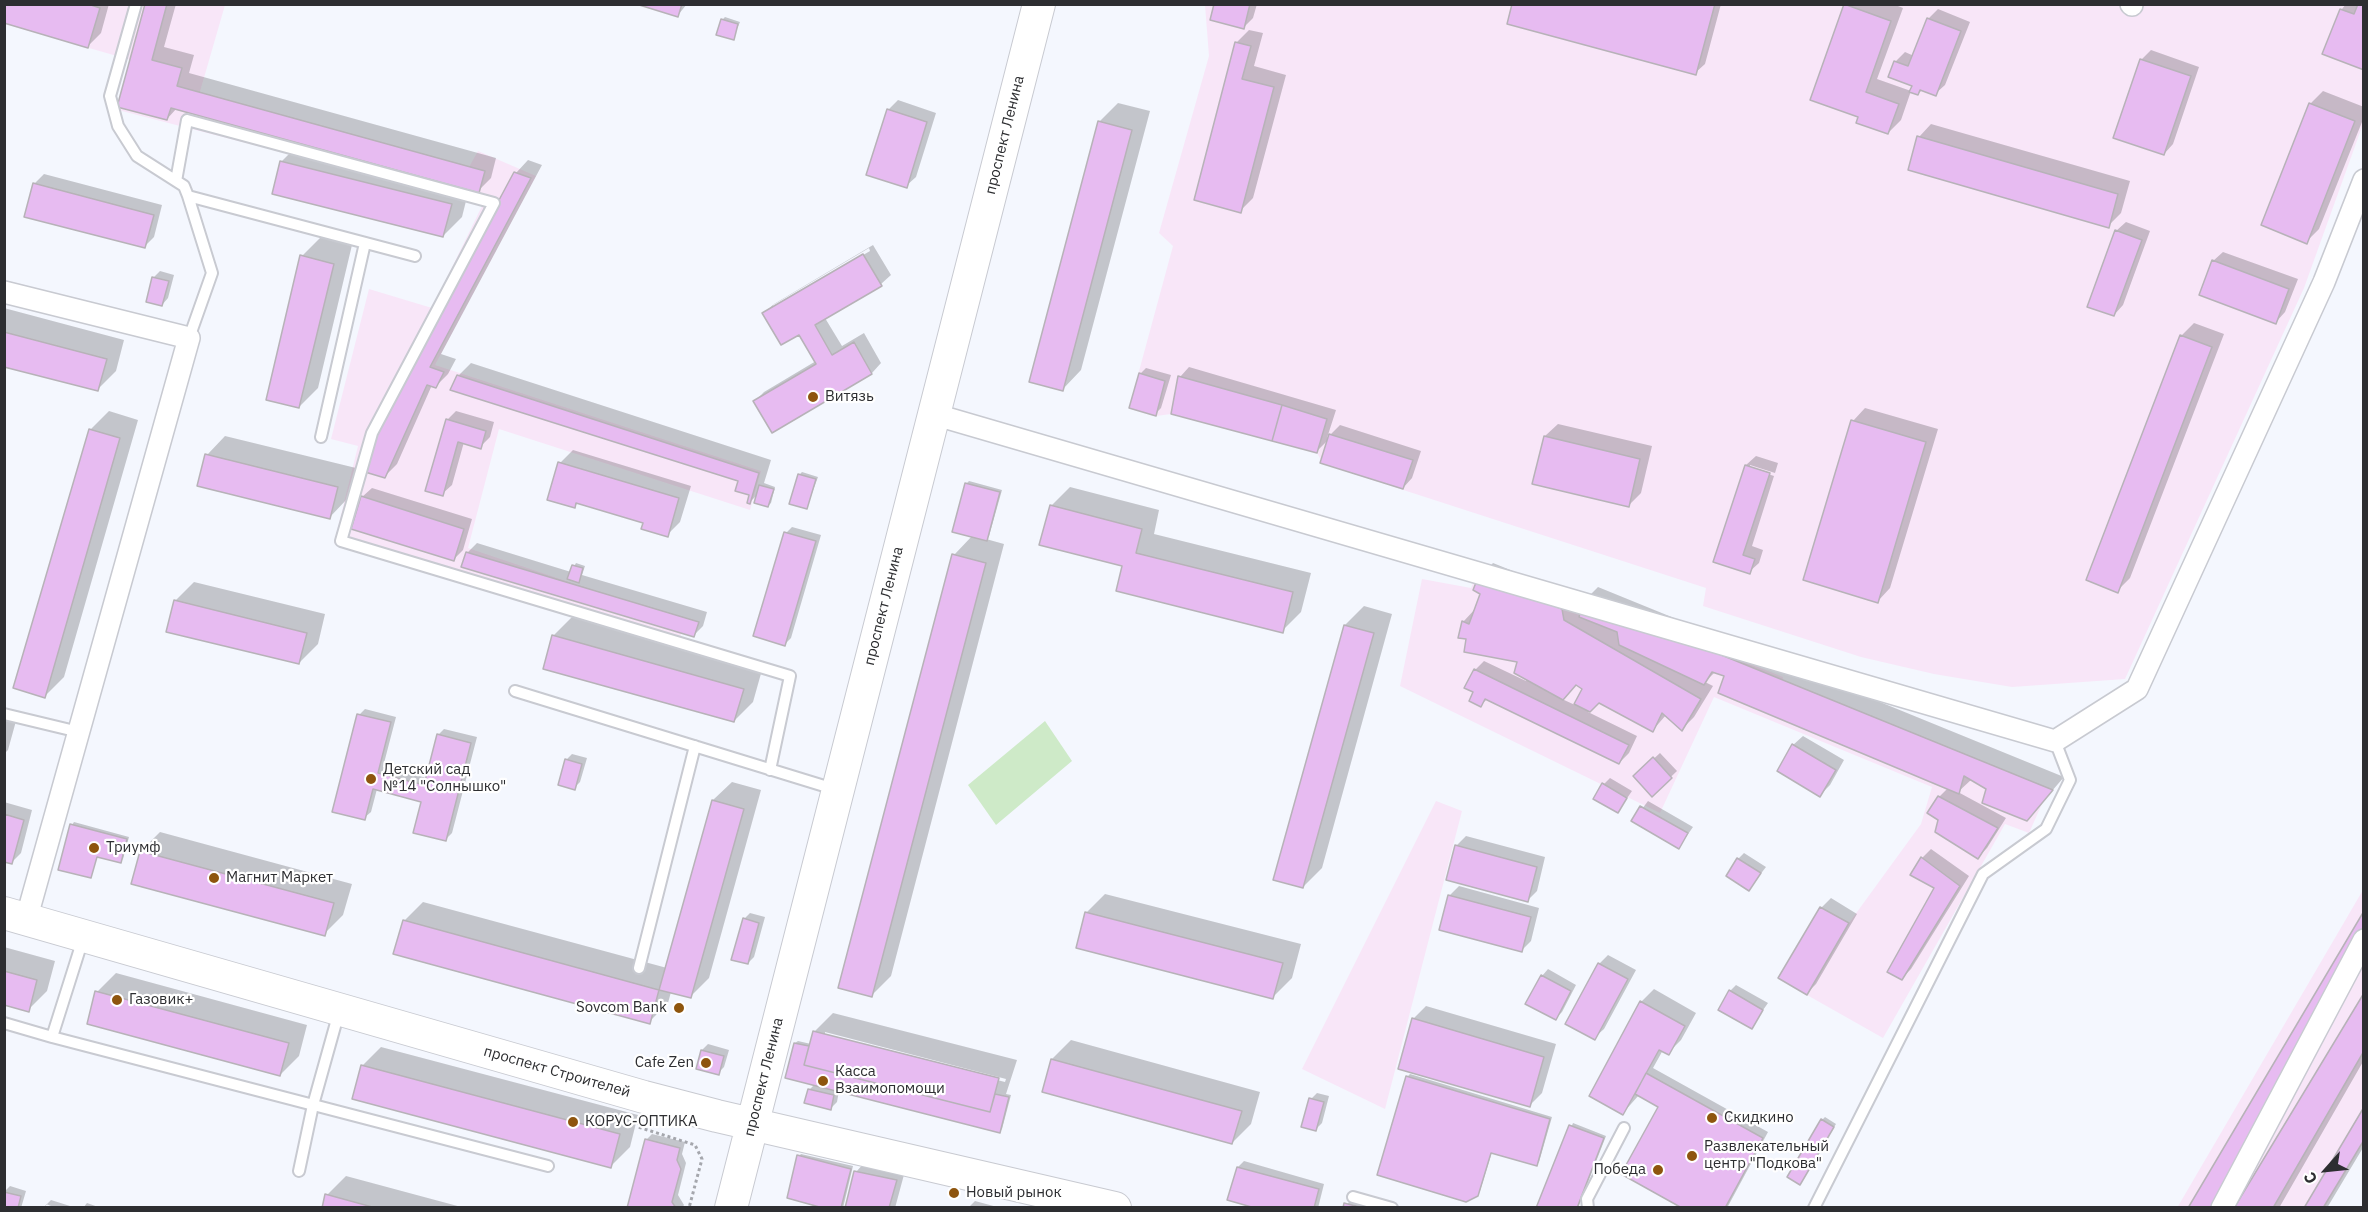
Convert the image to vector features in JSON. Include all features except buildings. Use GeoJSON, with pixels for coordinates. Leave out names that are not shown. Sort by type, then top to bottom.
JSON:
{"type":"FeatureCollection","features":[{"type":"Feature","properties":{"kind":"street","name":"проспект Ленина"},"geometry":{"type":"LineString","coordinates":[[731,1208],[1039,4]]}},
{"type":"Feature","properties":{"kind":"street"},"geometry":{"type":"LineString","coordinates":[[933,414],[2055,741],[2137,689],[2324,282],[2364,180]]}},
{"type":"Feature","properties":{"kind":"street"},"geometry":{"type":"LineString","coordinates":[[4,292],[189,338],[79,732],[15,916]]}},
{"type":"Feature","properties":{"kind":"street","name":"проспект Строителей"},"geometry":{"type":"LineString","coordinates":[[15,916],[644,1097],[1115,1208]]}},
{"type":"Feature","properties":{"kind":"street"},"geometry":{"type":"LineString","coordinates":[[2222,1208],[2364,940]]}},
{"type":"Feature","properties":{"kind":"lane"},"geometry":{"type":"LineString","coordinates":[[136,4],[110,96],[118,126],[137,156],[184,186],[188,196],[212,273],[189,338]]}},
{"type":"Feature","properties":{"kind":"lane"},"geometry":{"type":"LineString","coordinates":[[176,181],[187,120],[494,202],[372,433],[341,540],[790,676],[771,770]]}},
{"type":"Feature","properties":{"kind":"lane"},"geometry":{"type":"LineString","coordinates":[[188,196],[415,256]]}},
{"type":"Feature","properties":{"kind":"lane"},"geometry":{"type":"LineString","coordinates":[[321,437],[365,243]]}},
{"type":"Feature","properties":{"kind":"lane"},"geometry":{"type":"LineString","coordinates":[[515,691],[837,790]]}},
{"type":"Feature","properties":{"kind":"lane"},"geometry":{"type":"LineString","coordinates":[[4,714],[79,732]]}},
{"type":"Feature","properties":{"kind":"lane"},"geometry":{"type":"LineString","coordinates":[[1814,1208],[1983,874],[2046,829],[2070,780],[2055,741]]}},
{"type":"Feature","properties":{"kind":"lane"},"geometry":{"type":"LineString","coordinates":[[639,968],[695,746]]}},
{"type":"Feature","properties":{"kind":"lane"},"geometry":{"type":"LineString","coordinates":[[52,1037],[84,936]]}},
{"type":"Feature","properties":{"kind":"lane"},"geometry":{"type":"LineString","coordinates":[[298,1171],[340,1010]]}},
{"type":"Feature","properties":{"kind":"lane"},"geometry":{"type":"LineString","coordinates":[[4,1023],[548,1166]]}},
{"type":"Feature","properties":{"kind":"lane"},"geometry":{"type":"LineString","coordinates":[[1587,1208],[1587,1199],[1624,1128]]}},
{"type":"Feature","properties":{"kind":"lane"},"geometry":{"type":"LineString","coordinates":[[1353,1197],[1392,1208]]}},
{"type":"Feature","properties":{"kind":"path"},"geometry":{"type":"LineString","coordinates":[[644,1097],[638,1127],[695,1145],[702,1159],[689,1208]]}},
{"type":"Feature","properties":{"kind":"shaded area"},"geometry":{"type":"Polygon","coordinates":[[[4,5],[225,5],[199,95],[469,167],[478,151],[536,176],[435,365],[761,471],[750,510],[499,429],[468,548],[685,621],[678,645],[334,543],[358,446],[331,439],[369,289],[432,308],[483,204],[118,110],[131,60],[5,24],[4,5]]]}},
{"type":"Feature","properties":{"kind":"shaded area"},"geometry":{"type":"Polygon","coordinates":[[[1205,5],[2363,5],[2363,124],[2304,288],[2125,679],[2012,687],[1934,674],[1861,657],[1703,606],[1706,588],[1320,463],[1321,460],[1317,453],[1171,414],[1156,416],[1129,408],[1173,246],[1159,233],[1209,56],[1205,5]]]}},
{"type":"Feature","properties":{"kind":"shaded area"},"geometry":{"type":"Polygon","coordinates":[[[1480,567],[1632,617],[1783,677],[1781,698],[1944,750],[2049,788],[2029,833],[2005,824],[1883,1038],[1807,995],[1849,923],[1921,824],[1932,787],[1714,697],[1660,813],[1400,686],[1422,579],[1471,588],[1480,567]]]}},
{"type":"Feature","properties":{"kind":"shaded area"},"geometry":{"type":"Polygon","coordinates":[[[1436,801],[1462,811],[1385,1109],[1302,1069],[1436,801]]]}},
{"type":"Feature","properties":{"kind":"shaded area"},"geometry":{"type":"Polygon","coordinates":[[[2363,890],[2363,1143],[2325,1207],[2177,1208],[2363,890]]]}},
{"type":"Feature","properties":{"kind":"green space"},"geometry":{"type":"Polygon","coordinates":[[[1045,721],[1072,761],[996,825],[968,785],[1045,721]]]}},
{"type":"Feature","properties":{"kind":"place","name":"Витязь"},"geometry":{"type":"Point","coordinates":[813,397]}},
{"type":"Feature","properties":{"kind":"place","name":"Детский сад №14 \"Солнышко\""},"geometry":{"type":"Point","coordinates":[371,779]}},
{"type":"Feature","properties":{"kind":"place","name":"Триумф"},"geometry":{"type":"Point","coordinates":[94,848]}},
{"type":"Feature","properties":{"kind":"place","name":"Магнит Маркет"},"geometry":{"type":"Point","coordinates":[214,878]}},
{"type":"Feature","properties":{"kind":"place","name":"Газовик+"},"geometry":{"type":"Point","coordinates":[117,1000]}},
{"type":"Feature","properties":{"kind":"place","name":"Sovcom Bank"},"geometry":{"type":"Point","coordinates":[679,1008]}},
{"type":"Feature","properties":{"kind":"place","name":"Cafe Zen"},"geometry":{"type":"Point","coordinates":[706,1063]}},
{"type":"Feature","properties":{"kind":"place","name":"Касса Взаимопомощи"},"geometry":{"type":"Point","coordinates":[823,1081]}},
{"type":"Feature","properties":{"kind":"place","name":"Скидкино"},"geometry":{"type":"Point","coordinates":[1712,1118]}},
{"type":"Feature","properties":{"kind":"place","name":"КОРУС-ОПТИКА"},"geometry":{"type":"Point","coordinates":[573,1122]}},
{"type":"Feature","properties":{"kind":"place","name":"Развлекательный центр \"Подкова\""},"geometry":{"type":"Point","coordinates":[1692,1156]}},
{"type":"Feature","properties":{"kind":"place","name":"Победа"},"geometry":{"type":"Point","coordinates":[1658,1170]}},
{"type":"Feature","properties":{"kind":"place","name":"Новый рынок"},"geometry":{"type":"Point","coordinates":[954,1193]}}]}
